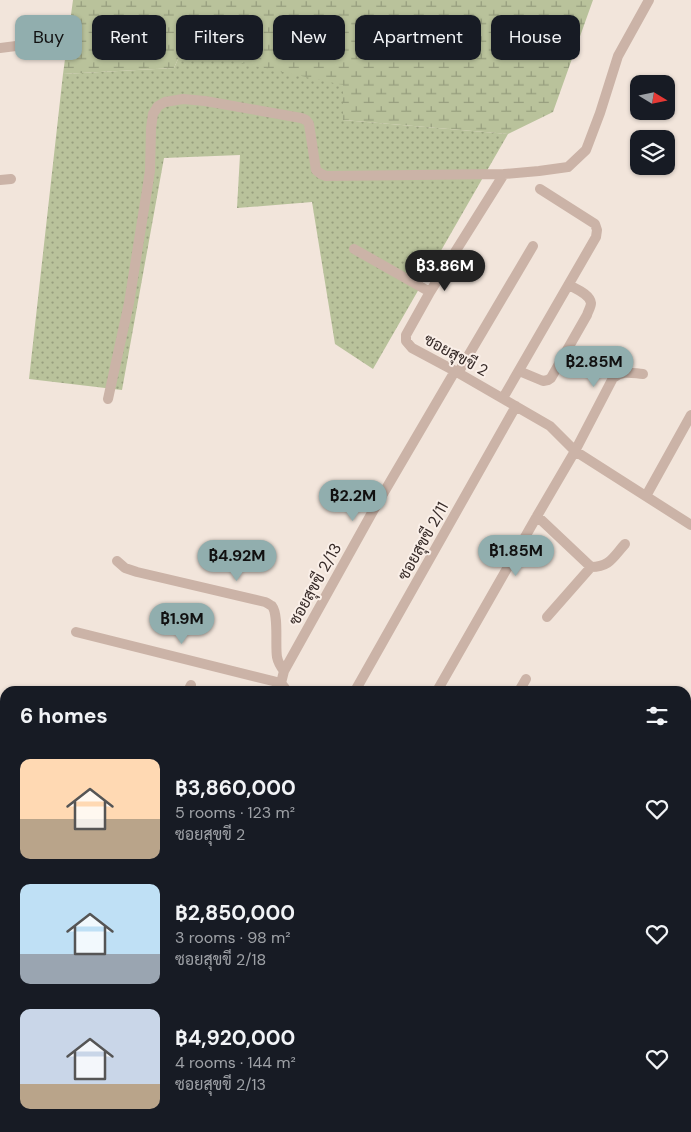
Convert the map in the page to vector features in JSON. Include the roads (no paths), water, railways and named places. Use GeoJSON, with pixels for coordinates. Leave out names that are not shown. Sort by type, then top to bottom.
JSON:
{"type":"FeatureCollection","features":[{"type":"Feature","properties":{"kind":"street"},"geometry":{"type":"LineString","coordinates":[[108,399],[130,303],[150,171],[153,114],[158,106],[165,102],[183,99],[205,101],[306,120],[316,170],[326,176],[504,174],[568,167],[586,150],[618,56],[649,0]]}},
{"type":"Feature","properties":{"kind":"street"},"geometry":{"type":"LineString","coordinates":[[0,48],[15,46]]}},
{"type":"Feature","properties":{"kind":"street","name":"ซอยสุขขี 2"},"geometry":{"type":"LineString","coordinates":[[504,174],[430,292],[406,335],[406,341],[412,348],[550,426],[575,451],[691,525]]}},
{"type":"Feature","properties":{"kind":"street"},"geometry":{"type":"LineString","coordinates":[[0,180],[11,179]]}},
{"type":"Feature","properties":{"kind":"street"},"geometry":{"type":"LineString","coordinates":[[503,398],[596,237],[596,224],[540,189]]}},
{"type":"Feature","properties":{"kind":"street","name":"ซอยสุขขี 2/13"},"geometry":{"type":"LineString","coordinates":[[284,686],[284,671],[373,511],[533,246]]}},
{"type":"Feature","properties":{"kind":"street"},"geometry":{"type":"LineString","coordinates":[[354,249],[430,292]]}},
{"type":"Feature","properties":{"kind":"street"},"geometry":{"type":"LineString","coordinates":[[519,371],[543,381],[551,378],[587,315],[591,304],[588,297],[569,285]]}},
{"type":"Feature","properties":{"kind":"street"},"geometry":{"type":"LineString","coordinates":[[440,686],[575,451],[613,378],[625,372],[643,374]]}},
{"type":"Feature","properties":{"kind":"street","name":"ซอยสุขขี 2/11"},"geometry":{"type":"LineString","coordinates":[[358,686],[516,406]]}},
{"type":"Feature","properties":{"kind":"street"},"geometry":{"type":"LineString","coordinates":[[646,496],[691,415]]}},
{"type":"Feature","properties":{"kind":"street"},"geometry":{"type":"LineString","coordinates":[[536,516],[591,567],[602,567],[607,564],[625,544]]}},
{"type":"Feature","properties":{"kind":"street"},"geometry":{"type":"LineString","coordinates":[[117,561],[125,568],[137,572],[266,602],[271,605],[275,611],[278,662],[284,671]]}},
{"type":"Feature","properties":{"kind":"street"},"geometry":{"type":"LineString","coordinates":[[547,617],[591,567]]}},
{"type":"Feature","properties":{"kind":"street"},"geometry":{"type":"LineString","coordinates":[[76,632],[280,686]]}},
{"type":"Feature","properties":{"kind":"street"},"geometry":{"type":"LineString","coordinates":[[522,686],[526,679]]}}]}
